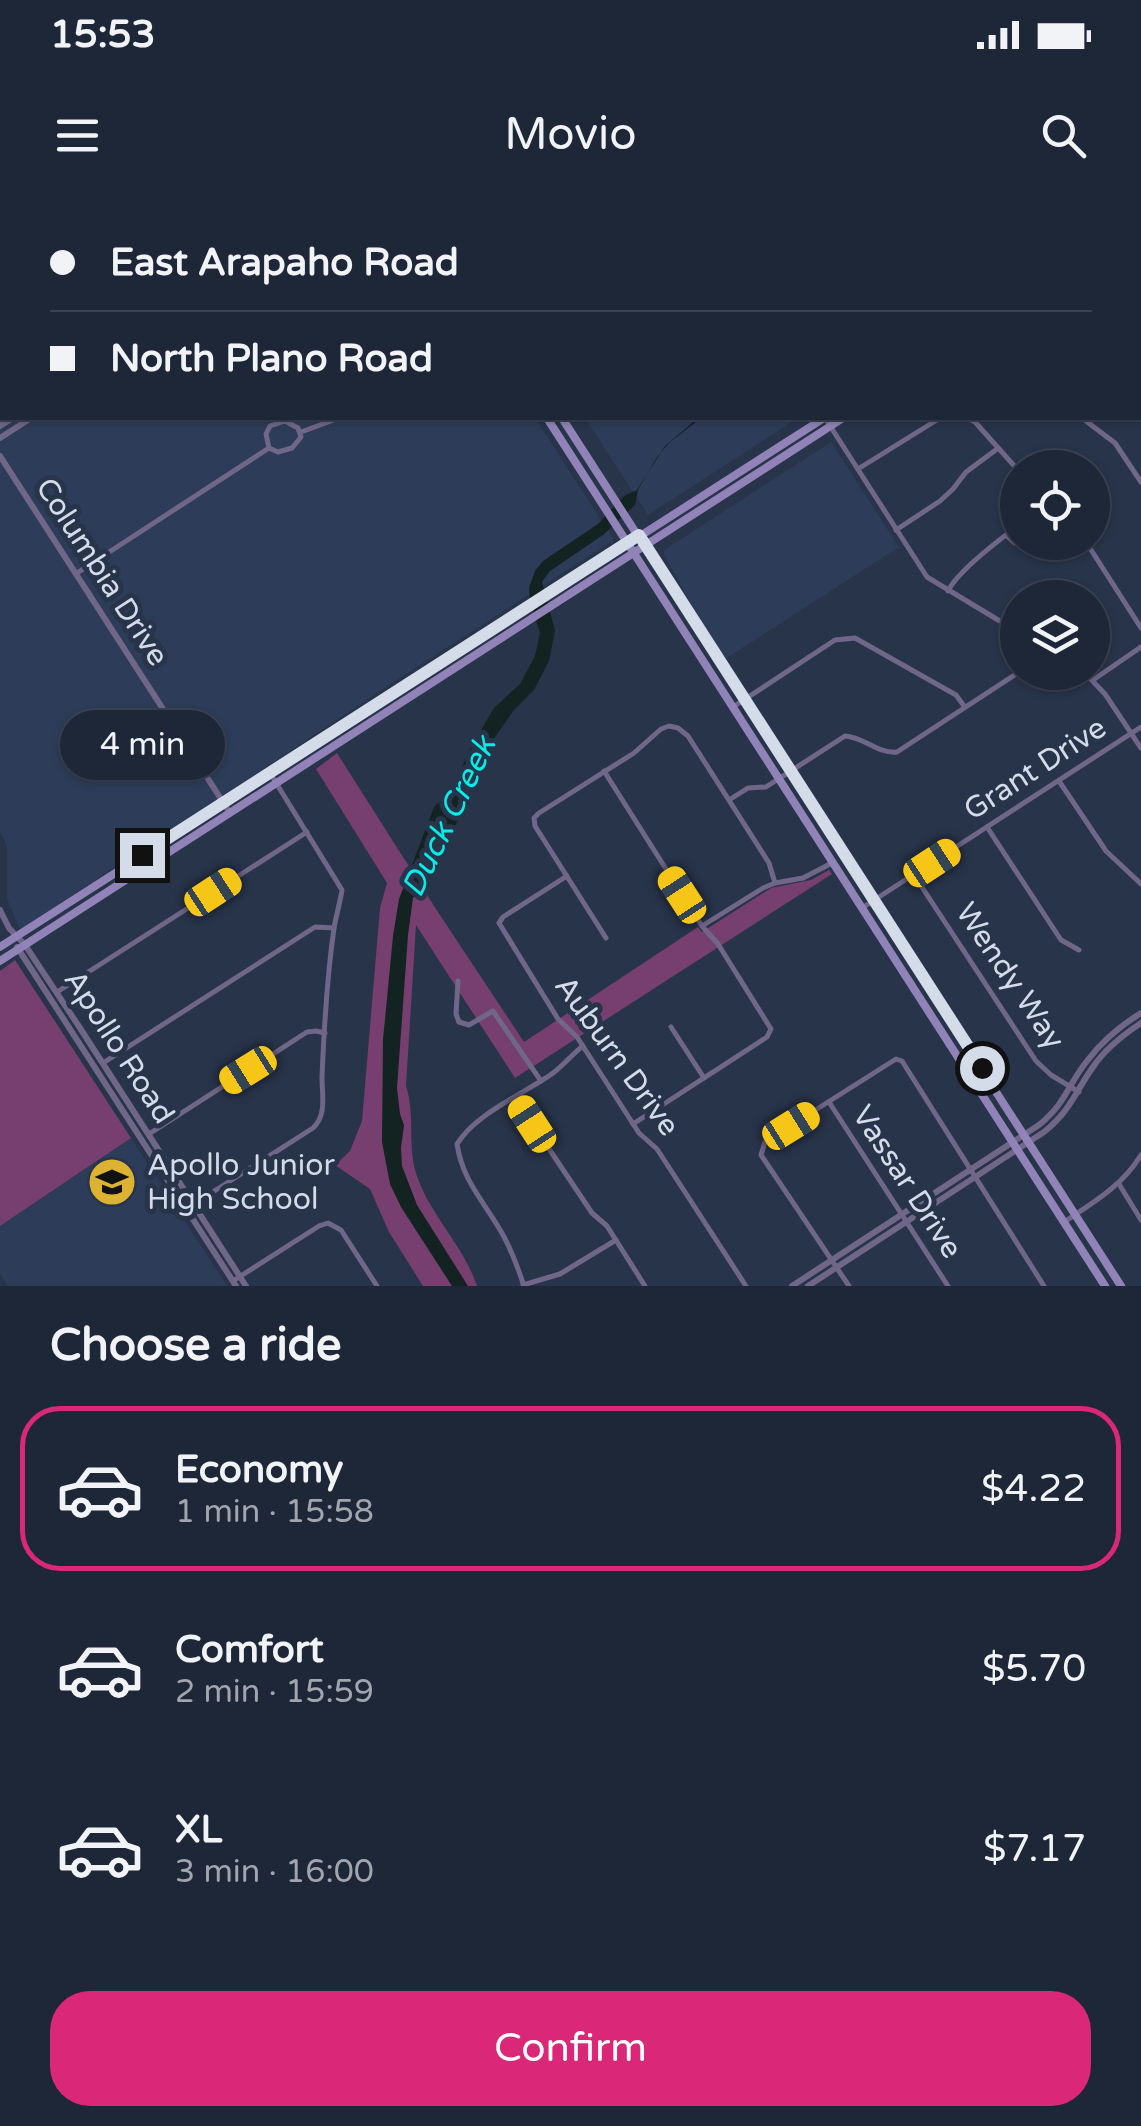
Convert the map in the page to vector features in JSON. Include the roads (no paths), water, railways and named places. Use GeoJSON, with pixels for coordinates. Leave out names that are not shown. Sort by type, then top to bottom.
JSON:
{"type":"FeatureCollection","features":[{"type":"Feature","properties":{"kind":"main road"},"geometry":{"type":"LineString","coordinates":[[548,420],[1105,1286]]}},
{"type":"Feature","properties":{"kind":"main road"},"geometry":{"type":"LineString","coordinates":[[563,420],[1121,1286]]}},
{"type":"Feature","properties":{"kind":"main road"},"geometry":{"type":"LineString","coordinates":[[0,946],[639,535],[827,420]]}},
{"type":"Feature","properties":{"kind":"main road"},"geometry":{"type":"LineString","coordinates":[[0,961],[635,554],[827,420]]}},
{"type":"Feature","properties":{"kind":"main road"},"geometry":{"type":"LineString","coordinates":[[329,734],[336,745]]}},
{"type":"Feature","properties":{"kind":"main road"},"geometry":{"type":"LineString","coordinates":[[815,835],[820,817]]}},
{"type":"Feature","properties":{"kind":"main road"},"geometry":{"type":"LineString","coordinates":[[109,876],[115,886]]}},
{"type":"Feature","properties":{"kind":"street"},"geometry":{"type":"LineString","coordinates":[[0,438],[28,420]]}},
{"type":"Feature","properties":{"kind":"street"},"geometry":{"type":"LineString","coordinates":[[266,420],[270,426]]}},
{"type":"Feature","properties":{"kind":"street"},"geometry":{"type":"LineString","coordinates":[[279,420],[294,424],[301,432],[300,442],[292,448],[278,452],[269,448],[266,434],[279,420]]}},
{"type":"Feature","properties":{"kind":"street"},"geometry":{"type":"LineString","coordinates":[[301,432],[334,420]]}},
{"type":"Feature","properties":{"kind":"street"},"geometry":{"type":"LineString","coordinates":[[827,420],[927,577],[1000,621]]}},
{"type":"Feature","properties":{"kind":"street"},"geometry":{"type":"LineString","coordinates":[[857,470],[937,420]]}},
{"type":"Feature","properties":{"kind":"street"},"geometry":{"type":"LineString","coordinates":[[971,420],[1000,452]]}},
{"type":"Feature","properties":{"kind":"street"},"geometry":{"type":"LineString","coordinates":[[1085,420],[1116,442],[1141,482]]}},
{"type":"Feature","properties":{"kind":"street"},"geometry":{"type":"LineString","coordinates":[[77,574],[269,448]]}},
{"type":"Feature","properties":{"kind":"street"},"geometry":{"type":"LineString","coordinates":[[896,530],[940,501],[966,472],[997,449]]}},
{"type":"Feature","properties":{"kind":"street","name":"Columbia Drive"},"geometry":{"type":"LineString","coordinates":[[0,456],[230,813]]}},
{"type":"Feature","properties":{"kind":"street"},"geometry":{"type":"LineString","coordinates":[[948,591],[963,571],[1000,542]]}},
{"type":"Feature","properties":{"kind":"street"},"geometry":{"type":"LineString","coordinates":[[1098,560],[1141,628]]}},
{"type":"Feature","properties":{"kind":"street"},"geometry":{"type":"LineString","coordinates":[[733,706],[835,640],[855,638],[956,695],[965,707]]}},
{"type":"Feature","properties":{"kind":"street"},"geometry":{"type":"LineString","coordinates":[[1110,668],[1141,647]]}},
{"type":"Feature","properties":{"kind":"street"},"geometry":{"type":"LineString","coordinates":[[728,800],[748,788],[766,786],[845,736],[854,736],[887,753],[897,752],[1000,684]]}},
{"type":"Feature","properties":{"kind":"street"},"geometry":{"type":"LineString","coordinates":[[1100,690],[1141,748]]}},
{"type":"Feature","properties":{"kind":"street"},"geometry":{"type":"LineString","coordinates":[[606,938],[535,826],[534,818],[669,726],[688,736],[769,863],[775,883]]}},
{"type":"Feature","properties":{"kind":"street","name":"Grant Drive"},"geometry":{"type":"LineString","coordinates":[[862,908],[1141,727]]}},
{"type":"Feature","properties":{"kind":"street"},"geometry":{"type":"LineString","coordinates":[[604,772],[772,1028],[767,1037],[633,1124]]}},
{"type":"Feature","properties":{"kind":"street"},"geometry":{"type":"LineString","coordinates":[[194,1204],[320,1122],[334,928],[341,886],[270,773]]}},
{"type":"Feature","properties":{"kind":"street"},"geometry":{"type":"LineString","coordinates":[[1059,781],[1106,851],[1141,884]]}},
{"type":"Feature","properties":{"kind":"street"},"geometry":{"type":"LineString","coordinates":[[986,827],[1061,940],[1079,950]]}},
{"type":"Feature","properties":{"kind":"street"},"geometry":{"type":"LineString","coordinates":[[57,992],[307,832]]}},
{"type":"Feature","properties":{"kind":"street"},"geometry":{"type":"LineString","coordinates":[[702,926],[763,888],[803,878],[832,863]]}},
{"type":"Feature","properties":{"kind":"street","name":"Wendy Way"},"geometry":{"type":"LineString","coordinates":[[914,874],[1036,1060],[1075,1090]]}},
{"type":"Feature","properties":{"kind":"street","name":"Auburn Drive"},"geometry":{"type":"LineString","coordinates":[[567,876],[498,923],[558,1019],[577,1037],[639,1134],[657,1149],[746,1286]]}},
{"type":"Feature","properties":{"kind":"street","name":"Apollo Road"},"geometry":{"type":"LineString","coordinates":[[0,910],[236,1281],[246,1286]]}},
{"type":"Feature","properties":{"kind":"street"},"geometry":{"type":"LineString","coordinates":[[103,1064],[316,927],[334,928]]}},
{"type":"Feature","properties":{"kind":"street","name":"Apollo Road"},"geometry":{"type":"LineString","coordinates":[[21,947],[57,992],[146,1137],[194,1204],[236,1281]]}},
{"type":"Feature","properties":{"kind":"street"},"geometry":{"type":"LineString","coordinates":[[458,981],[459,1022],[469,1025],[493,1011],[541,1081]]}},
{"type":"Feature","properties":{"kind":"street"},"geometry":{"type":"LineString","coordinates":[[792,1286],[834,1264],[1060,1119],[1084,1064],[1098,1046],[1141,1013]]}},
{"type":"Feature","properties":{"kind":"street"},"geometry":{"type":"LineString","coordinates":[[1075,1090],[1105,1052],[1141,1024]]}},
{"type":"Feature","properties":{"kind":"street"},"geometry":{"type":"LineString","coordinates":[[671,1027],[704,1078]]}},
{"type":"Feature","properties":{"kind":"street"},"geometry":{"type":"LineString","coordinates":[[146,1137],[307,1032],[326,1033]]}},
{"type":"Feature","properties":{"kind":"street"},"geometry":{"type":"LineString","coordinates":[[583,1046],[541,1081],[469,1128],[457,1144],[464,1174],[502,1233],[524,1286],[560,1274],[616,1240]]}},
{"type":"Feature","properties":{"kind":"street"},"geometry":{"type":"LineString","coordinates":[[849,1286],[762,1154],[765,1142],[892,1060],[902,1061],[1044,1286]]}},
{"type":"Feature","properties":{"kind":"street"},"geometry":{"type":"LineString","coordinates":[[515,1098],[645,1286]]}},
{"type":"Feature","properties":{"kind":"street","name":"Vassar Drive"},"geometry":{"type":"LineString","coordinates":[[828,1102],[948,1286]]}},
{"type":"Feature","properties":{"kind":"street"},"geometry":{"type":"LineString","coordinates":[[1064,1222],[1118,1184],[1141,1155]]}},
{"type":"Feature","properties":{"kind":"street"},"geometry":{"type":"LineString","coordinates":[[1118,1184],[1141,1220]]}},
{"type":"Feature","properties":{"kind":"street"},"geometry":{"type":"LineString","coordinates":[[236,1281],[328,1223],[341,1230],[377,1286]]}},
{"type":"Feature","properties":{"kind":"street"},"geometry":{"type":"LineString","coordinates":[[808,1286],[834,1264]]}},
{"type":"Feature","properties":{"kind":"water","name":"Duck Creek"},"geometry":{"type":"Polygon","coordinates":[[[647,474],[635,505],[603,535],[550,571],[542,582],[555,631],[549,661],[534,690],[514,710],[483,754],[446,850],[432,877],[413,898],[397,1088],[404,1125],[402,1166],[417,1205],[468,1286],[452,1286],[401,1207],[390,1184],[382,1142],[383,1040],[399,899],[434,807],[451,791],[494,708],[520,684],[535,656],[540,633],[529,588],[535,571],[543,561],[598,524],[624,496],[637,490],[647,474]]]}},
{"type":"Feature","properties":{"kind":"place","name":"Apollo Junior High School"},"geometry":{"type":"Point","coordinates":[112,1182]}}]}
